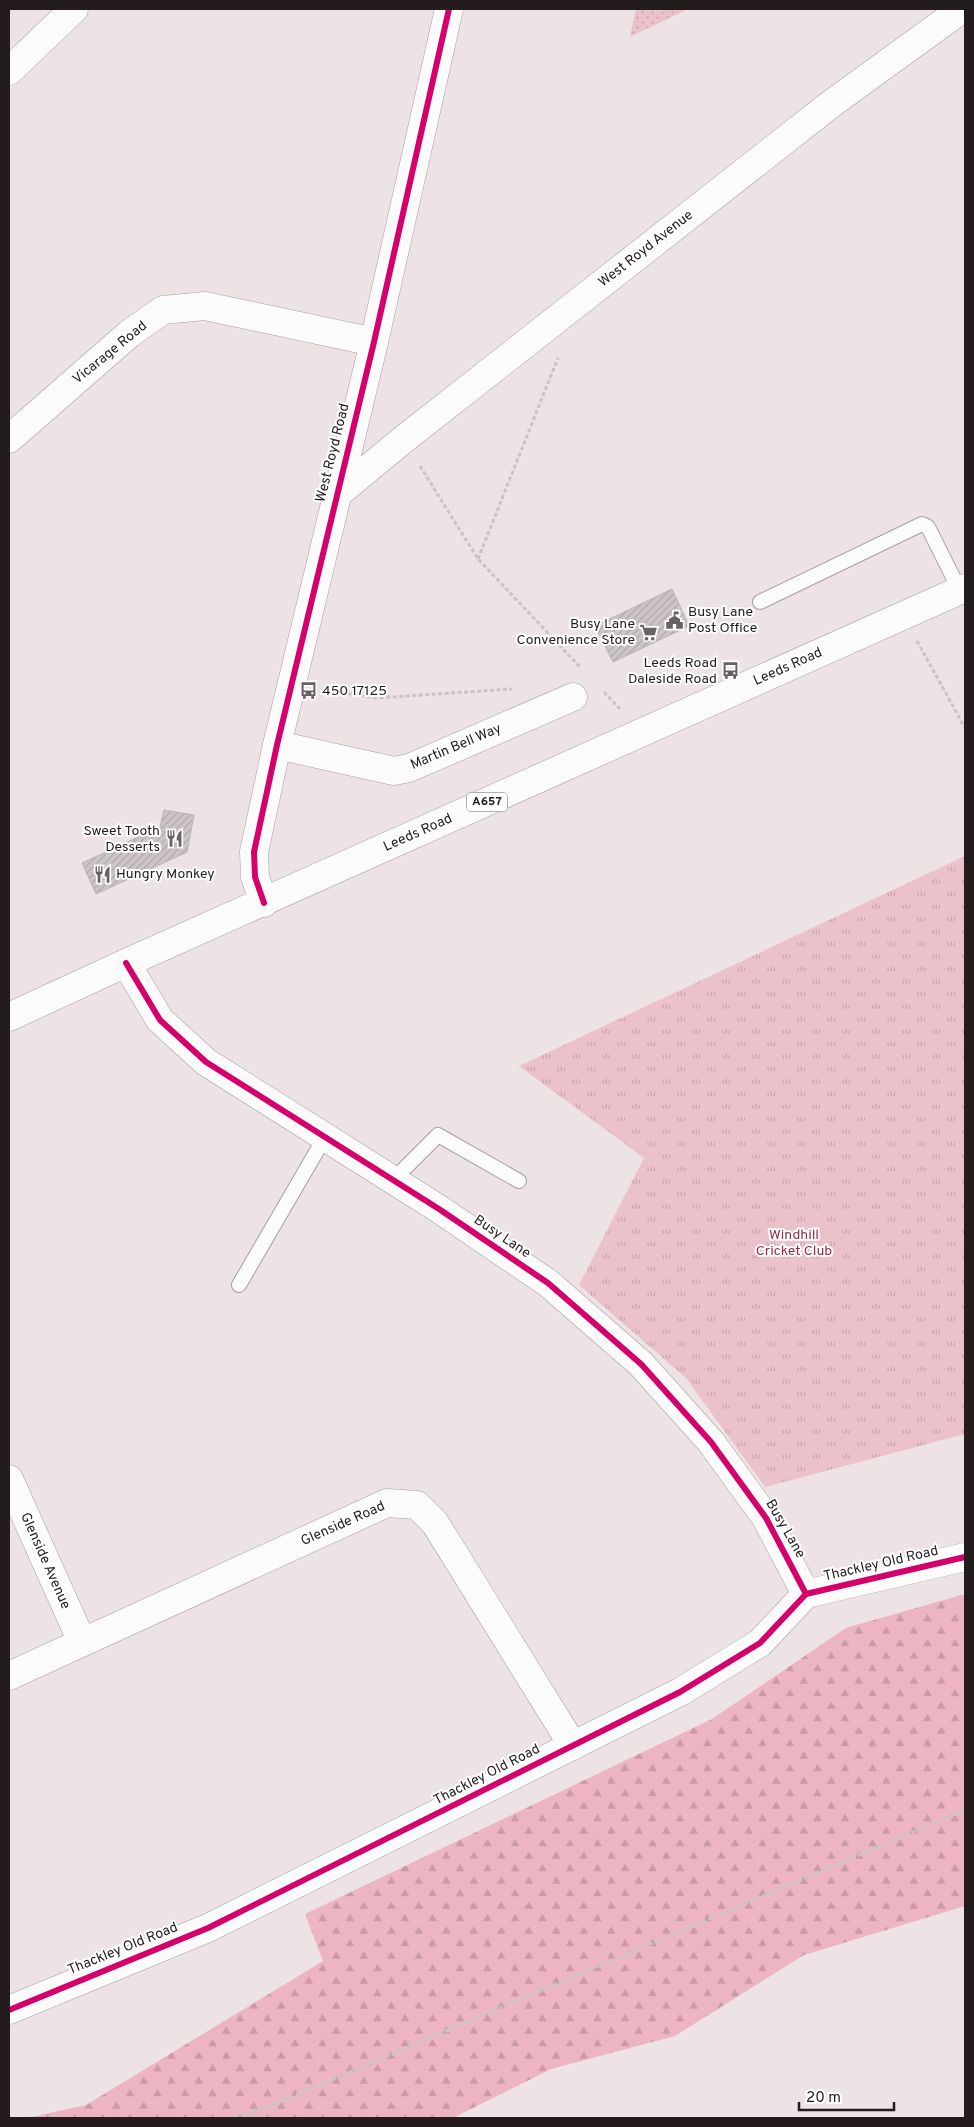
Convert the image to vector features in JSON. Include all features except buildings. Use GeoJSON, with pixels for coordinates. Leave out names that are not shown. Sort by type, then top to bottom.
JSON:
{"type":"FeatureCollection","features":[{"type":"Feature","properties":{"kind":"street"},"geometry":{"type":"LineString","coordinates":[[9,71],[74,9]]}},
{"type":"Feature","properties":{"kind":"street","name":"West Royd Road"},"geometry":{"type":"LineString","coordinates":[[264,903],[255,877],[254,852],[335,496],[374,342],[449,9]]}},
{"type":"Feature","properties":{"kind":"street","name":"West Royd Avenue"},"geometry":{"type":"LineString","coordinates":[[335,496],[404,439],[831,104],[962,9]]}},
{"type":"Feature","properties":{"kind":"street","name":"Vicarage Road"},"geometry":{"type":"LineString","coordinates":[[9,438],[129,334],[164,310],[205,306],[374,342]]}},
{"type":"Feature","properties":{"kind":"street","name":"Leeds Road"},"geometry":{"type":"LineString","coordinates":[[9,1017],[962,590]]}},
{"type":"Feature","properties":{"kind":"street","name":"Martin Bell Way"},"geometry":{"type":"LineString","coordinates":[[277,745],[394,771],[408,768],[573,697]]}},
{"type":"Feature","properties":{"kind":"street","name":"Busy Lane"},"geometry":{"type":"LineString","coordinates":[[126,963],[160,1020],[206,1062],[439,1208],[548,1283],[641,1364],[711,1442],[766,1518],[806,1594]]}},
{"type":"Feature","properties":{"kind":"street","name":"Glenside Avenue"},"geometry":{"type":"LineString","coordinates":[[9,1479],[82,1642]]}},
{"type":"Feature","properties":{"kind":"street","name":"Glenside Road"},"geometry":{"type":"LineString","coordinates":[[9,1676],[387,1503],[417,1505],[435,1523],[573,1746]]}},
{"type":"Feature","properties":{"kind":"street","name":"Thackley Old Road"},"geometry":{"type":"LineString","coordinates":[[9,2010],[208,1928],[680,1692],[760,1642],[806,1594],[965,1557]]}},
{"type":"Feature","properties":{"kind":"lane"},"geometry":{"type":"LineString","coordinates":[[760,602],[922,524],[928,527],[962,590]]}},
{"type":"Feature","properties":{"kind":"lane"},"geometry":{"type":"LineString","coordinates":[[393,1180],[438,1135],[519,1181]]}},
{"type":"Feature","properties":{"kind":"lane"},"geometry":{"type":"LineString","coordinates":[[239,1285],[325,1138]]}},
{"type":"Feature","properties":{"kind":"path"},"geometry":{"type":"LineString","coordinates":[[478,559],[560,352]]}},
{"type":"Feature","properties":{"kind":"path"},"geometry":{"type":"LineString","coordinates":[[404,439],[478,559],[581,667]]}},
{"type":"Feature","properties":{"kind":"path"},"geometry":{"type":"LineString","coordinates":[[903,616],[965,728]]}},
{"type":"Feature","properties":{"kind":"path"},"geometry":{"type":"LineString","coordinates":[[292,684],[376,698],[514,689]]}},
{"type":"Feature","properties":{"kind":"path"},"geometry":{"type":"LineString","coordinates":[[601,689],[642,732]]}},
{"type":"Feature","properties":{"kind":"path"},"geometry":{"type":"LineString","coordinates":[[235,2118],[282,2101],[965,1810]]}},
{"type":"Feature","properties":{"kind":"green space"},"geometry":{"type":"Polygon","coordinates":[[[636,9],[688,9],[630,37],[636,9]]]}},
{"type":"Feature","properties":{"kind":"green space","name":"Windhill Cricket Club"},"geometry":{"type":"Polygon","coordinates":[[[965,856],[965,1434],[765,1487],[686,1378],[579,1285],[644,1158],[519,1066],[965,856]]]}},
{"type":"Feature","properties":{"kind":"green space"},"geometry":{"type":"Polygon","coordinates":[[[965,1594],[965,1906],[804,1955],[675,2036],[551,2069],[453,2118],[27,2118],[86,2105],[323,1961],[305,1914],[712,1719],[846,1628],[965,1594]]]}},
{"type":"Feature","properties":{"kind":"cycle path"},"geometry":{"type":"LineString","coordinates":[[264,903],[255,877],[254,852],[277,745],[374,342],[449,9]]}},
{"type":"Feature","properties":{"kind":"cycle path"},"geometry":{"type":"LineString","coordinates":[[126,963],[160,1020],[206,1062],[439,1209],[548,1283],[641,1364],[711,1442],[766,1518],[806,1594]]}},
{"type":"Feature","properties":{"kind":"cycle path"},"geometry":{"type":"LineString","coordinates":[[9,2010],[208,1928],[680,1692],[760,1643],[806,1594],[965,1557]]}},
{"type":"Feature","properties":{"kind":"place","name":"Busy Lane Post Office"},"geometry":{"type":"Point","coordinates":[674,620]}},
{"type":"Feature","properties":{"kind":"place","name":"Busy Lane Convenience Store"},"geometry":{"type":"Point","coordinates":[649,632]}},
{"type":"Feature","properties":{"kind":"place","name":"Leeds Road Daleside Road"},"geometry":{"type":"Point","coordinates":[731,671]}},
{"type":"Feature","properties":{"kind":"place","name":"450 17125"},"geometry":{"type":"Point","coordinates":[308,691]}},
{"type":"Feature","properties":{"kind":"place","name":"Sweet Tooth Desserts"},"geometry":{"type":"Point","coordinates":[174,839]}},
{"type":"Feature","properties":{"kind":"place","name":"Hungry Monkey"},"geometry":{"type":"Point","coordinates":[102,874]}}]}
